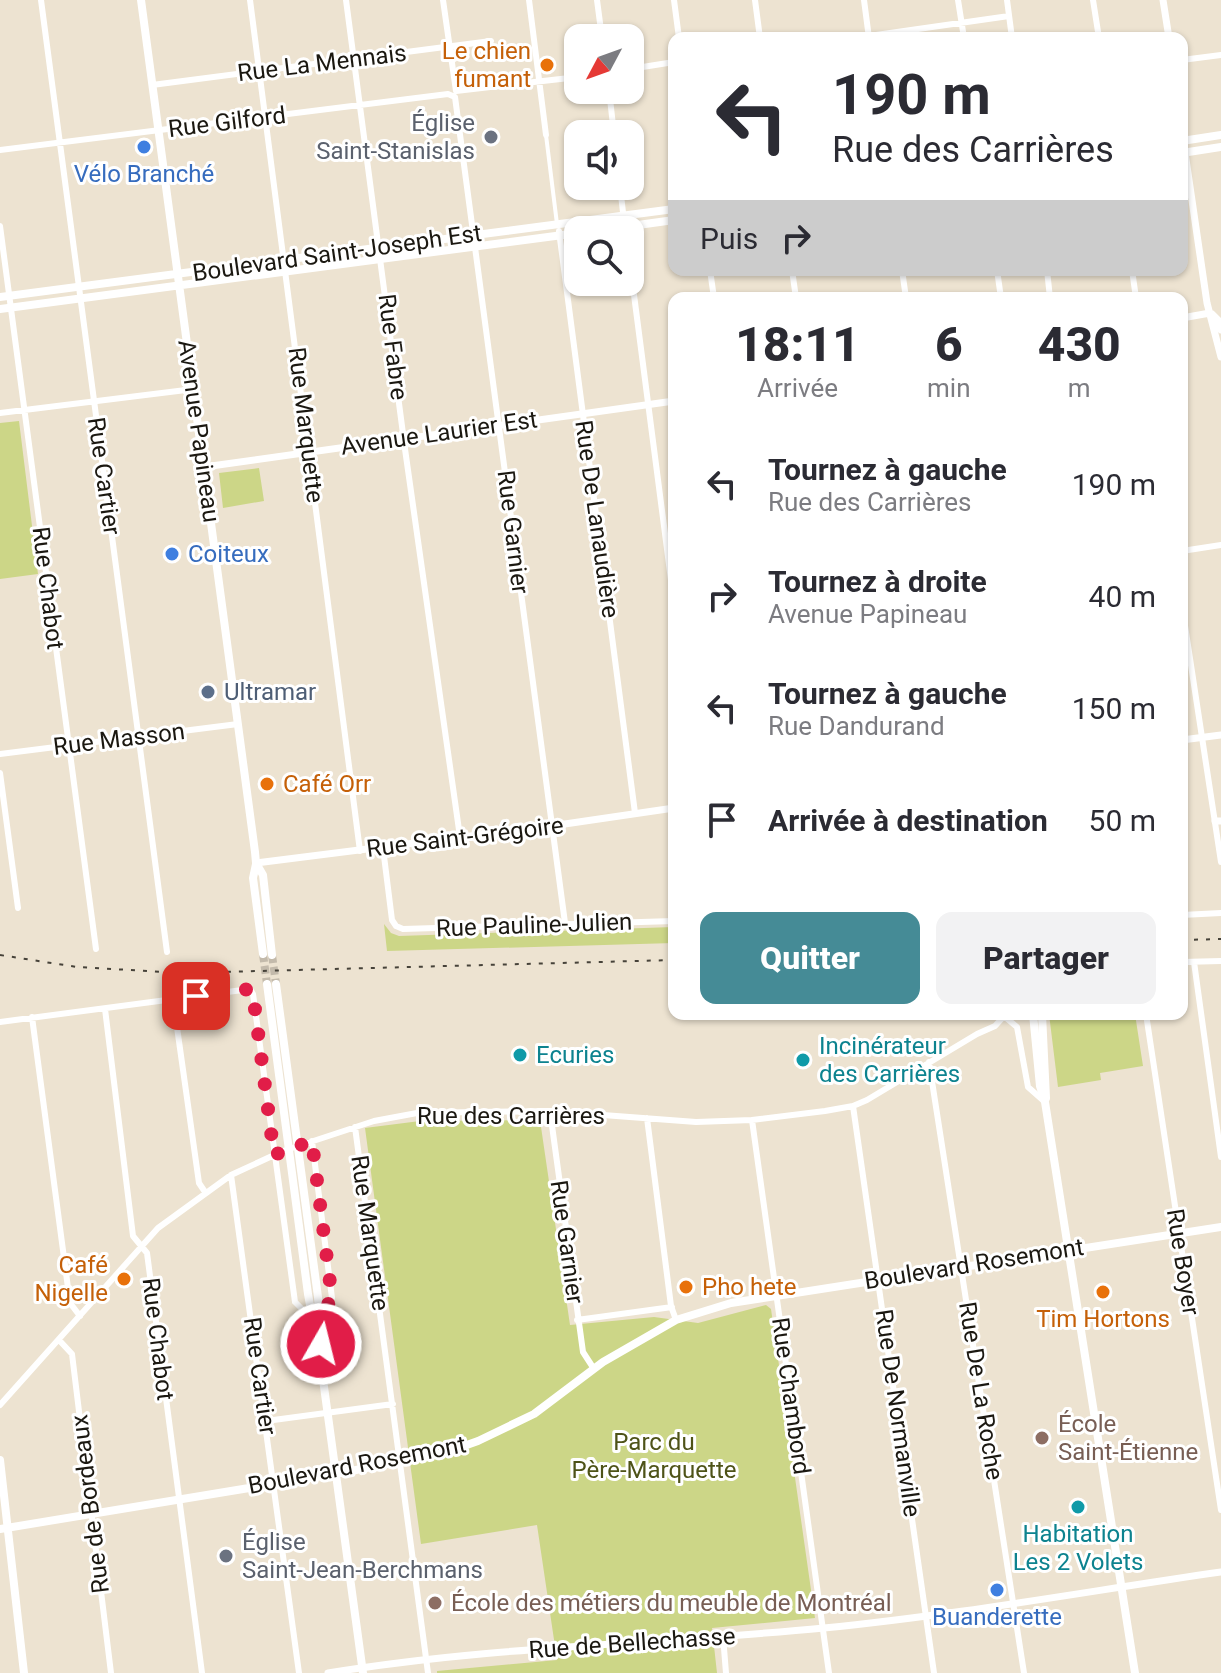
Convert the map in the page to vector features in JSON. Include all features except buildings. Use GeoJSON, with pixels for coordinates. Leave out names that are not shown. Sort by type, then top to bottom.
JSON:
{"type":"FeatureCollection","features":[{"type":"Feature","properties":{"kind":"main road","name":"Avenue Papineau"},"geometry":{"type":"LineString","coordinates":[[141,0],[256,863],[253,878],[267,954]]}},
{"type":"Feature","properties":{"kind":"main road"},"geometry":{"type":"LineString","coordinates":[[1188,138],[1221,135]]}},
{"type":"Feature","properties":{"kind":"main road"},"geometry":{"type":"LineString","coordinates":[[1188,151],[1221,147]]}},
{"type":"Feature","properties":{"kind":"main road","name":"Boulevard Saint-Joseph Est"},"geometry":{"type":"LineString","coordinates":[[624,216],[668,210]]}},
{"type":"Feature","properties":{"kind":"main road"},"geometry":{"type":"LineString","coordinates":[[644,225],[668,221]]}},
{"type":"Feature","properties":{"kind":"main road","name":"Boulevard Saint-Joseph Est"},"geometry":{"type":"LineString","coordinates":[[5,297],[564,223]]}},
{"type":"Feature","properties":{"kind":"main road","name":"Boulevard Saint-Joseph Est"},"geometry":{"type":"LineString","coordinates":[[0,309],[564,234]]}},
{"type":"Feature","properties":{"kind":"main road"},"geometry":{"type":"LineString","coordinates":[[271,984],[363,1670]]}},
{"type":"Feature","properties":{"kind":"main road"},"geometry":{"type":"LineString","coordinates":[[1034,1020],[1040,1086],[1045,1102]]}},
{"type":"Feature","properties":{"kind":"main road"},"geometry":{"type":"LineString","coordinates":[[1042,1020],[1045,1102],[1135,1673]]}},
{"type":"Feature","properties":{"kind":"main road","name":"Boulevard Rosemont"},"geometry":{"type":"LineString","coordinates":[[4,1528],[336,1474],[447,1452],[502,1431],[560,1397],[629,1345],[679,1319],[731,1303],[1221,1227]]}},
{"type":"Feature","properties":{"kind":"main road"},"geometry":{"type":"LineString","coordinates":[[0,1460],[4,1528],[24,1673]]}},
{"type":"Feature","properties":{"kind":"street","name":"Rue Cartier"},"geometry":{"type":"LineString","coordinates":[[41,0],[167,952]]}},
{"type":"Feature","properties":{"kind":"street","name":"Rue Marquette"},"geometry":{"type":"LineString","coordinates":[[250,0],[360,851]]}},
{"type":"Feature","properties":{"kind":"street","name":"Rue Fabre"},"geometry":{"type":"LineString","coordinates":[[346,0],[460,837]]}},
{"type":"Feature","properties":{"kind":"street","name":"Rue Garnier"},"geometry":{"type":"LineString","coordinates":[[443,0],[565,923]]}},
{"type":"Feature","properties":{"kind":"street"},"geometry":{"type":"LineString","coordinates":[[529,0],[557,224]]}},
{"type":"Feature","properties":{"kind":"street"},"geometry":{"type":"LineString","coordinates":[[597,0],[600,24]]}},
{"type":"Feature","properties":{"kind":"street"},"geometry":{"type":"LineString","coordinates":[[674,0],[678,32]]}},
{"type":"Feature","properties":{"kind":"street"},"geometry":{"type":"LineString","coordinates":[[755,0],[759,32]]}},
{"type":"Feature","properties":{"kind":"street"},"geometry":{"type":"LineString","coordinates":[[864,0],[868,32]]}},
{"type":"Feature","properties":{"kind":"street"},"geometry":{"type":"LineString","coordinates":[[958,0],[963,32]]}},
{"type":"Feature","properties":{"kind":"street"},"geometry":{"type":"LineString","coordinates":[[1007,0],[1011,32]]}},
{"type":"Feature","properties":{"kind":"street"},"geometry":{"type":"LineString","coordinates":[[1093,0],[1098,32]]}},
{"type":"Feature","properties":{"kind":"street"},"geometry":{"type":"LineString","coordinates":[[1163,0],[1168,32]]}},
{"type":"Feature","properties":{"kind":"street"},"geometry":{"type":"LineString","coordinates":[[902,32],[1009,16]]}},
{"type":"Feature","properties":{"kind":"street","name":"Rue La Mennais"},"geometry":{"type":"LineString","coordinates":[[152,85],[491,41]]}},
{"type":"Feature","properties":{"kind":"street"},"geometry":{"type":"LineString","coordinates":[[1188,59],[1221,55]]}},
{"type":"Feature","properties":{"kind":"street"},"geometry":{"type":"LineString","coordinates":[[644,67],[668,63]]}},
{"type":"Feature","properties":{"kind":"street","name":"Rue Gilford"},"geometry":{"type":"LineString","coordinates":[[0,150],[564,79]]}},
{"type":"Feature","properties":{"kind":"street"},"geometry":{"type":"LineString","coordinates":[[1188,177],[1210,313],[1221,357]]}},
{"type":"Feature","properties":{"kind":"street"},"geometry":{"type":"LineString","coordinates":[[622,200],[624,216]]}},
{"type":"Feature","properties":{"kind":"street","name":"Rue De Lanaudière"},"geometry":{"type":"LineString","coordinates":[[557,224],[635,813]]}},
{"type":"Feature","properties":{"kind":"street","name":"Rue Chabot"},"geometry":{"type":"LineString","coordinates":[[0,226],[5,297],[11,308],[96,949]]}},
{"type":"Feature","properties":{"kind":"street"},"geometry":{"type":"LineString","coordinates":[[634,296],[668,557]]}},
{"type":"Feature","properties":{"kind":"street"},"geometry":{"type":"LineString","coordinates":[[1188,317],[1221,310]]}},
{"type":"Feature","properties":{"kind":"street"},"geometry":{"type":"LineString","coordinates":[[1210,313],[1218,320],[1221,330]]}},
{"type":"Feature","properties":{"kind":"street"},"geometry":{"type":"LineString","coordinates":[[0,413],[194,389]]}},
{"type":"Feature","properties":{"kind":"street","name":"Avenue Laurier Est"},"geometry":{"type":"LineString","coordinates":[[204,467],[668,402]]}},
{"type":"Feature","properties":{"kind":"street"},"geometry":{"type":"LineString","coordinates":[[1188,550],[1221,545]]}},
{"type":"Feature","properties":{"kind":"street"},"geometry":{"type":"LineString","coordinates":[[1188,646],[1218,821],[1221,862]]}},
{"type":"Feature","properties":{"kind":"street","name":"Rue Masson"},"geometry":{"type":"LineString","coordinates":[[0,754],[238,724]]}},
{"type":"Feature","properties":{"kind":"street"},"geometry":{"type":"LineString","coordinates":[[1188,739],[1221,735]]}},
{"type":"Feature","properties":{"kind":"street"},"geometry":{"type":"LineString","coordinates":[[0,773],[18,908]]}},
{"type":"Feature","properties":{"kind":"street","name":"Rue Saint-Grégoire"},"geometry":{"type":"LineString","coordinates":[[256,863],[668,809]]}},
{"type":"Feature","properties":{"kind":"street","name":"Rue Pauline-Julien"},"geometry":{"type":"LineString","coordinates":[[383,848],[392,920],[403,929],[668,921]]}},
{"type":"Feature","properties":{"kind":"street"},"geometry":{"type":"LineString","coordinates":[[1188,915],[1221,913]]}},
{"type":"Feature","properties":{"kind":"street"},"geometry":{"type":"LineString","coordinates":[[1188,962],[1221,961]]}},
{"type":"Feature","properties":{"kind":"street"},"geometry":{"type":"LineString","coordinates":[[1194,962],[1221,1157]]}},
{"type":"Feature","properties":{"kind":"street"},"geometry":{"type":"LineString","coordinates":[[0,1022],[250,989],[295,1302],[316,1318],[332,1298],[309,1142]]}},
{"type":"Feature","properties":{"kind":"street"},"geometry":{"type":"LineString","coordinates":[[173,999],[199,1183],[205,1192]]}},
{"type":"Feature","properties":{"kind":"street","name":"Rue Chabot"},"geometry":{"type":"LineString","coordinates":[[105,1009],[133,1236],[147,1253],[202,1673]]}},
{"type":"Feature","properties":{"kind":"street"},"geometry":{"type":"LineString","coordinates":[[32,1017],[70,1303],[80,1316]]}},
{"type":"Feature","properties":{"kind":"street","name":"Rue des Carrières"},"geometry":{"type":"LineString","coordinates":[[0,1405],[141,1246],[171,1217],[231,1175],[283,1151],[355,1127],[417,1113],[550,1111],[696,1122],[752,1120],[853,1106],[1001,1020]]}},
{"type":"Feature","properties":{"kind":"street"},"geometry":{"type":"LineString","coordinates":[[1013,1020],[1017,1027],[1028,1087],[1045,1102]]}},
{"type":"Feature","properties":{"kind":"street","name":"Rue Boyer"},"geometry":{"type":"LineString","coordinates":[[1147,1020],[1221,1510]]}},
{"type":"Feature","properties":{"kind":"street","name":"Rue De La Roche"},"geometry":{"type":"LineString","coordinates":[[929,1062],[1024,1673]]}},
{"type":"Feature","properties":{"kind":"street","name":"Rue De Normanville"},"geometry":{"type":"LineString","coordinates":[[853,1106],[934,1673]]}},
{"type":"Feature","properties":{"kind":"street","name":"Rue Garnier"},"geometry":{"type":"LineString","coordinates":[[550,1111],[577,1320],[583,1352],[594,1369]]}},
{"type":"Feature","properties":{"kind":"street"},"geometry":{"type":"LineString","coordinates":[[647,1118],[671,1306],[679,1319]]}},
{"type":"Feature","properties":{"kind":"street","name":"Rue Chambord"},"geometry":{"type":"LineString","coordinates":[[752,1120],[829,1673]]}},
{"type":"Feature","properties":{"kind":"street","name":"Rue Marquette"},"geometry":{"type":"LineString","coordinates":[[355,1127],[428,1673]]}},
{"type":"Feature","properties":{"kind":"street","name":"Rue Cartier"},"geometry":{"type":"LineString","coordinates":[[231,1175],[299,1673]]}},
{"type":"Feature","properties":{"kind":"street"},"geometry":{"type":"LineString","coordinates":[[577,1320],[671,1306]]}},
{"type":"Feature","properties":{"kind":"street","name":"Rue de Bordeaux"},"geometry":{"type":"LineString","coordinates":[[59,1340],[72,1354],[111,1673]]}},
{"type":"Feature","properties":{"kind":"street"},"geometry":{"type":"LineString","coordinates":[[266,1421],[393,1404]]}},
{"type":"Feature","properties":{"kind":"street","name":"Rue de Bellechasse"},"geometry":{"type":"LineString","coordinates":[[328,1673],[427,1660],[824,1628],[1221,1572]]}},
{"type":"Feature","properties":{"kind":"street"},"geometry":{"type":"LineString","coordinates":[[723,1636],[726,1673]]}},
{"type":"Feature","properties":{"kind":"green space"},"geometry":{"type":"Polygon","coordinates":[[[19,421],[38,574],[0,579],[0,423],[19,421]]]}},
{"type":"Feature","properties":{"kind":"green space"},"geometry":{"type":"Polygon","coordinates":[[[259,468],[264,501],[223,508],[219,473],[259,468]]]}},
{"type":"Feature","properties":{"kind":"green space"},"geometry":{"type":"Polygon","coordinates":[[[384,924],[391,933],[399,936],[668,927],[668,943],[387,951],[384,924]]]}},
{"type":"Feature","properties":{"kind":"green space"},"geometry":{"type":"Polygon","coordinates":[[[1050,1020],[1136,1020],[1143,1066],[1100,1073],[1101,1080],[1058,1087],[1050,1020]]]}},
{"type":"Feature","properties":{"kind":"green space","name":"Parc du Père-Marquette"},"geometry":{"type":"Polygon","coordinates":[[[540,1120],[570,1325],[654,1317],[698,1323],[766,1305],[771,1309],[815,1618],[712,1628],[717,1673],[437,1673],[557,1660],[537,1525],[421,1544],[365,1128],[420,1121],[540,1120]]]}},
{"type":"Feature","properties":{"kind":"tunnel"},"geometry":{"type":"LineString","coordinates":[[263,954],[267,984]]}},
{"type":"Feature","properties":{"kind":"tunnel"},"geometry":{"type":"LineString","coordinates":[[272,955],[276,984]]}},
{"type":"Feature","properties":{"kind":"railway"},"geometry":{"type":"LineString","coordinates":[[1188,940],[1221,939]]}},
{"type":"Feature","properties":{"kind":"railway"},"geometry":{"type":"LineString","coordinates":[[0,955],[77,967],[183,973],[668,960]]}},
{"type":"Feature","properties":{"kind":"place","name":"Le chien fumant"},"geometry":{"type":"Point","coordinates":[547,65]}},
{"type":"Feature","properties":{"kind":"place","name":"Église Saint-Stanislas"},"geometry":{"type":"Point","coordinates":[491,137]}},
{"type":"Feature","properties":{"kind":"place","name":"Vélo Branché"},"geometry":{"type":"Point","coordinates":[144,147]}},
{"type":"Feature","properties":{"kind":"place","name":"Coiteux"},"geometry":{"type":"Point","coordinates":[172,554]}},
{"type":"Feature","properties":{"kind":"place","name":"Ultramar"},"geometry":{"type":"Point","coordinates":[208,692]}},
{"type":"Feature","properties":{"kind":"place","name":"Café Orr"},"geometry":{"type":"Point","coordinates":[267,784]}},
{"type":"Feature","properties":{"kind":"place","name":"Ecuries"},"geometry":{"type":"Point","coordinates":[520,1055]}},
{"type":"Feature","properties":{"kind":"place","name":"Incinérateur des Carrières"},"geometry":{"type":"Point","coordinates":[803,1060]}},
{"type":"Feature","properties":{"kind":"place","name":"Café Nigelle"},"geometry":{"type":"Point","coordinates":[124,1279]}},
{"type":"Feature","properties":{"kind":"place","name":"Pho hete"},"geometry":{"type":"Point","coordinates":[686,1287]}},
{"type":"Feature","properties":{"kind":"place","name":"Tim Hortons"},"geometry":{"type":"Point","coordinates":[1103,1292]}},
{"type":"Feature","properties":{"kind":"place","name":"École Saint-Étienne"},"geometry":{"type":"Point","coordinates":[1042,1438]}},
{"type":"Feature","properties":{"kind":"place","name":"Habitation Les 2 Volets"},"geometry":{"type":"Point","coordinates":[1078,1507]}},
{"type":"Feature","properties":{"kind":"place","name":"Église Saint-Jean-Berchmans"},"geometry":{"type":"Point","coordinates":[226,1556]}},
{"type":"Feature","properties":{"kind":"place","name":"Buanderette"},"geometry":{"type":"Point","coordinates":[997,1590]}},
{"type":"Feature","properties":{"kind":"place","name":"École des métiers du meuble de Montréal"},"geometry":{"type":"Point","coordinates":[435,1603]}},
{"type":"Feature","properties":{"kind":"route"},"geometry":{"type":"LineString","coordinates":[[196,996],[250,989],[274,1155],[312,1141],[332,1298],[320,1317],[321,1344]]}}]}
